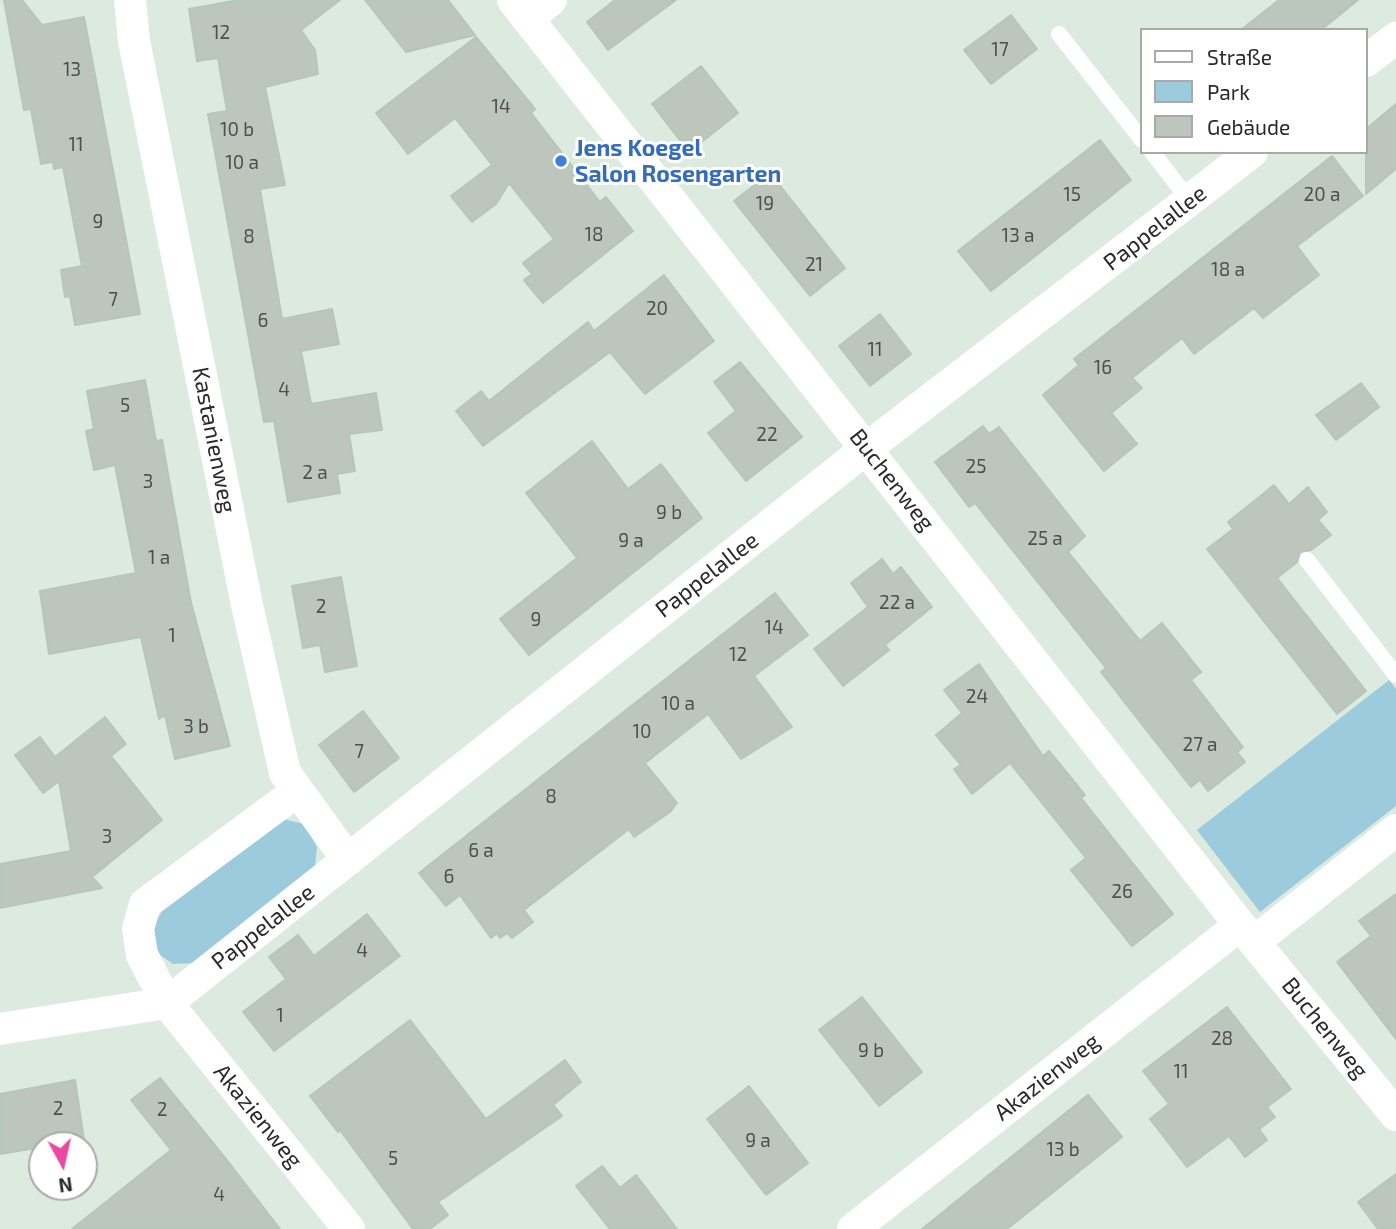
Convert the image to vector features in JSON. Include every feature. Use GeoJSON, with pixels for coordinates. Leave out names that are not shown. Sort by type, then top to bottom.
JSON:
{"type":"FeatureCollection","features":[{"type":"Feature","properties":{"kind":"street","name":"Kastanienweg"},"geometry":{"type":"LineString","coordinates":[[130,0],[134,41],[247,605],[285,773],[296,792],[348,860]]}},
{"type":"Feature","properties":{"kind":"street","name":"Buchenweg"},"geometry":{"type":"LineString","coordinates":[[531,6],[867,448],[1247,933],[1396,1115]]}},
{"type":"Feature","properties":{"kind":"street"},"geometry":{"type":"LineString","coordinates":[[1368,59],[1396,37]]}},
{"type":"Feature","properties":{"kind":"street","name":"Pappelallee"},"geometry":{"type":"LineString","coordinates":[[0,1030],[167,1003],[867,448],[1249,154]]}},
{"type":"Feature","properties":{"kind":"street"},"geometry":{"type":"LineString","coordinates":[[167,1003],[142,954],[138,929],[145,904],[296,792]]}},
{"type":"Feature","properties":{"kind":"street"},"geometry":{"type":"LineString","coordinates":[[1247,933],[1396,830]]}},
{"type":"Feature","properties":{"kind":"street","name":"Akazienweg"},"geometry":{"type":"LineString","coordinates":[[853,1229],[1247,933]]}},
{"type":"Feature","properties":{"kind":"street","name":"Akazienweg"},"geometry":{"type":"LineString","coordinates":[[167,1003],[349,1229]]}},
{"type":"Feature","properties":{"kind":"lane"},"geometry":{"type":"LineString","coordinates":[[1059,34],[1140,137]]}},
{"type":"Feature","properties":{"kind":"lane"},"geometry":{"type":"LineString","coordinates":[[1154,154],[1190,201]]}},
{"type":"Feature","properties":{"kind":"lane"},"geometry":{"type":"LineString","coordinates":[[1307,560],[1396,675]]}},
{"type":"Feature","properties":{"kind":"green space"},"geometry":{"type":"Polygon","coordinates":[[[1389,680],[1396,689],[1396,806],[1260,912],[1197,830],[1389,680]]]}},
{"type":"Feature","properties":{"kind":"green space"},"geometry":{"type":"Polygon","coordinates":[[[283,819],[304,824],[317,847],[315,866],[195,963],[173,964],[159,954],[151,931],[163,909],[283,819]]]}},
{"type":"Feature","properties":{"kind":"building"},"geometry":{"type":"Polygon","coordinates":[[[4,0],[22,0],[42,25],[84,17],[140,314],[75,325],[70,296],[65,297],[61,270],[82,266],[63,167],[54,169],[53,162],[41,164],[31,109],[24,110],[4,0]]]}},
{"type":"Feature","properties":{"kind":"building"},"geometry":{"type":"Polygon","coordinates":[[[239,0],[340,0],[301,30],[315,50],[318,74],[265,87],[285,185],[260,189],[282,319],[332,309],[339,344],[301,351],[311,404],[376,393],[382,430],[349,434],[355,471],[337,474],[340,493],[288,502],[274,421],[264,422],[208,114],[227,111],[218,58],[197,61],[189,9],[239,0]]]}},
{"type":"Feature","properties":{"kind":"building"},"geometry":{"type":"Polygon","coordinates":[[[365,0],[448,0],[475,35],[406,52],[365,0]]]}},
{"type":"Feature","properties":{"kind":"building"},"geometry":{"type":"Polygon","coordinates":[[[615,0],[676,0],[608,50],[587,22],[615,0]]]}},
{"type":"Feature","properties":{"kind":"building"},"geometry":{"type":"Polygon","coordinates":[[[1279,0],[1358,0],[1323,28],[1244,28],[1279,0]]]}},
{"type":"Feature","properties":{"kind":"building"},"geometry":{"type":"Polygon","coordinates":[[[1011,15],[1037,49],[991,84],[964,50],[1011,15]]]}},
{"type":"Feature","properties":{"kind":"building"},"geometry":{"type":"Polygon","coordinates":[[[476,37],[535,109],[531,113],[600,202],[606,197],[633,231],[543,303],[524,280],[532,274],[523,263],[554,239],[509,183],[496,204],[472,222],[451,196],[492,165],[455,118],[408,154],[376,113],[476,37]]]}},
{"type":"Feature","properties":{"kind":"building"},"geometry":{"type":"Polygon","coordinates":[[[701,66],[738,113],[689,152],[652,104],[701,66]]]}},
{"type":"Feature","properties":{"kind":"building"},"geometry":{"type":"Polygon","coordinates":[[[1396,104],[1396,169],[1366,194],[1366,154],[1368,127],[1396,104]]]}},
{"type":"Feature","properties":{"kind":"building"},"geometry":{"type":"Polygon","coordinates":[[[1100,140],[1131,180],[991,291],[958,251],[1100,140]]]}},
{"type":"Feature","properties":{"kind":"building"},"geometry":{"type":"Polygon","coordinates":[[[1332,156],[1363,196],[1297,246],[1319,275],[1263,318],[1254,308],[1194,354],[1182,338],[1132,378],[1142,388],[1111,413],[1137,444],[1104,471],[1043,395],[1079,365],[1074,359],[1332,156]]]}},
{"type":"Feature","properties":{"kind":"building"},"geometry":{"type":"Polygon","coordinates":[[[770,173],[845,268],[810,296],[734,201],[770,173]]]}},
{"type":"Feature","properties":{"kind":"building"},"geometry":{"type":"Polygon","coordinates":[[[664,275],[714,341],[645,394],[610,352],[483,446],[456,411],[481,391],[489,401],[588,322],[594,331],[664,275]]]}},
{"type":"Feature","properties":{"kind":"building"},"geometry":{"type":"Polygon","coordinates":[[[880,314],[911,354],[870,386],[839,346],[880,314]]]}},
{"type":"Feature","properties":{"kind":"building"},"geometry":{"type":"Polygon","coordinates":[[[740,362],[802,437],[746,481],[708,433],[736,411],[714,382],[740,362]]]}},
{"type":"Feature","properties":{"kind":"building"},"geometry":{"type":"Polygon","coordinates":[[[145,380],[156,441],[162,440],[191,603],[230,746],[175,759],[165,715],[159,719],[141,637],[49,654],[40,591],[136,573],[115,465],[94,470],[86,431],[94,429],[87,391],[145,380]]]}},
{"type":"Feature","properties":{"kind":"building"},"geometry":{"type":"Polygon","coordinates":[[[1361,383],[1379,407],[1336,440],[1316,415],[1361,383]]]}},
{"type":"Feature","properties":{"kind":"building"},"geometry":{"type":"Polygon","coordinates":[[[983,426],[989,434],[999,427],[1085,536],[1068,552],[1140,641],[1162,623],[1201,672],[1191,680],[1243,747],[1237,752],[1245,762],[1208,791],[1200,780],[1191,787],[1101,672],[1106,668],[975,503],[969,507],[935,462],[983,426]]]}},
{"type":"Feature","properties":{"kind":"building"},"geometry":{"type":"Polygon","coordinates":[[[592,441],[628,489],[661,464],[702,518],[529,655],[500,619],[577,558],[526,493],[592,441]]]}},
{"type":"Feature","properties":{"kind":"building"},"geometry":{"type":"Polygon","coordinates":[[[1274,485],[1289,504],[1308,487],[1327,512],[1318,520],[1331,535],[1311,550],[1300,552],[1297,562],[1277,578],[1366,691],[1337,714],[1207,549],[1233,529],[1228,522],[1274,485]]]}},
{"type":"Feature","properties":{"kind":"building"},"geometry":{"type":"Polygon","coordinates":[[[882,559],[893,574],[901,567],[932,607],[885,645],[889,650],[843,686],[814,649],[868,607],[851,583],[882,559]]]}},
{"type":"Feature","properties":{"kind":"building"},"geometry":{"type":"Polygon","coordinates":[[[341,577],[357,666],[325,672],[320,645],[303,648],[292,586],[341,577]]]}},
{"type":"Feature","properties":{"kind":"building"},"geometry":{"type":"Polygon","coordinates":[[[775,593],[808,635],[754,676],[792,727],[741,759],[708,714],[645,763],[677,803],[670,812],[634,837],[629,829],[524,910],[533,922],[512,938],[507,933],[500,938],[497,933],[491,938],[460,895],[446,906],[419,873],[775,593]]]}},
{"type":"Feature","properties":{"kind":"building"},"geometry":{"type":"Polygon","coordinates":[[[979,664],[1043,756],[1049,751],[1085,795],[1081,798],[1173,914],[1132,946],[1071,870],[1086,858],[1010,763],[972,794],[954,769],[961,765],[936,735],[962,713],[944,690],[979,664]]]}},
{"type":"Feature","properties":{"kind":"building"},"geometry":{"type":"Polygon","coordinates":[[[363,711],[399,758],[354,792],[319,745],[363,711]]]}},
{"type":"Feature","properties":{"kind":"building"},"geometry":{"type":"Polygon","coordinates":[[[105,717],[126,744],[111,756],[162,820],[92,877],[102,888],[0,908],[0,864],[71,851],[59,781],[43,793],[15,755],[40,737],[55,757],[105,717]]]}},
{"type":"Feature","properties":{"kind":"building"},"geometry":{"type":"Polygon","coordinates":[[[1396,894],[1396,1039],[1337,962],[1371,936],[1359,921],[1396,894]]]}},
{"type":"Feature","properties":{"kind":"building"},"geometry":{"type":"Polygon","coordinates":[[[367,914],[400,956],[274,1051],[243,1012],[286,979],[269,957],[298,935],[314,956],[367,914]]]}},
{"type":"Feature","properties":{"kind":"building"},"geometry":{"type":"Polygon","coordinates":[[[862,997],[922,1072],[879,1106],[819,1030],[862,997]]]}},
{"type":"Feature","properties":{"kind":"building"},"geometry":{"type":"Polygon","coordinates":[[[1227,1007],[1291,1089],[1267,1107],[1275,1117],[1259,1129],[1267,1140],[1245,1157],[1229,1136],[1187,1167],[1150,1119],[1169,1104],[1143,1071],[1227,1007]]]}},
{"type":"Feature","properties":{"kind":"building"},"geometry":{"type":"Polygon","coordinates":[[[410,1020],[486,1119],[565,1060],[581,1082],[553,1105],[562,1116],[438,1202],[448,1215],[430,1229],[413,1229],[340,1130],[338,1132],[310,1096],[410,1020]]]}},
{"type":"Feature","properties":{"kind":"building"},"geometry":{"type":"Polygon","coordinates":[[[160,1078],[280,1229],[72,1229],[171,1150],[131,1100],[160,1078]]]}},
{"type":"Feature","properties":{"kind":"building"},"geometry":{"type":"Polygon","coordinates":[[[75,1080],[83,1131],[28,1131],[28,1149],[0,1154],[0,1094],[75,1080]]]}},
{"type":"Feature","properties":{"kind":"building"},"geometry":{"type":"Polygon","coordinates":[[[749,1086],[808,1163],[766,1195],[707,1119],[749,1086]]]}},
{"type":"Feature","properties":{"kind":"building"},"geometry":{"type":"Polygon","coordinates":[[[1088,1095],[1122,1137],[1007,1229],[922,1229],[1088,1095]]]}},
{"type":"Feature","properties":{"kind":"building"},"geometry":{"type":"Polygon","coordinates":[[[602,1166],[620,1188],[636,1175],[677,1229],[610,1229],[576,1186],[602,1166]]]}},
{"type":"Feature","properties":{"kind":"building"},"geometry":{"type":"Polygon","coordinates":[[[1396,1174],[1396,1229],[1378,1229],[1358,1202],[1396,1174]]]}},
{"type":"Feature","properties":{"kind":"place","name":"Jens Koegel Salon Rosengarten"},"geometry":{"type":"Point","coordinates":[561,161]}}]}
